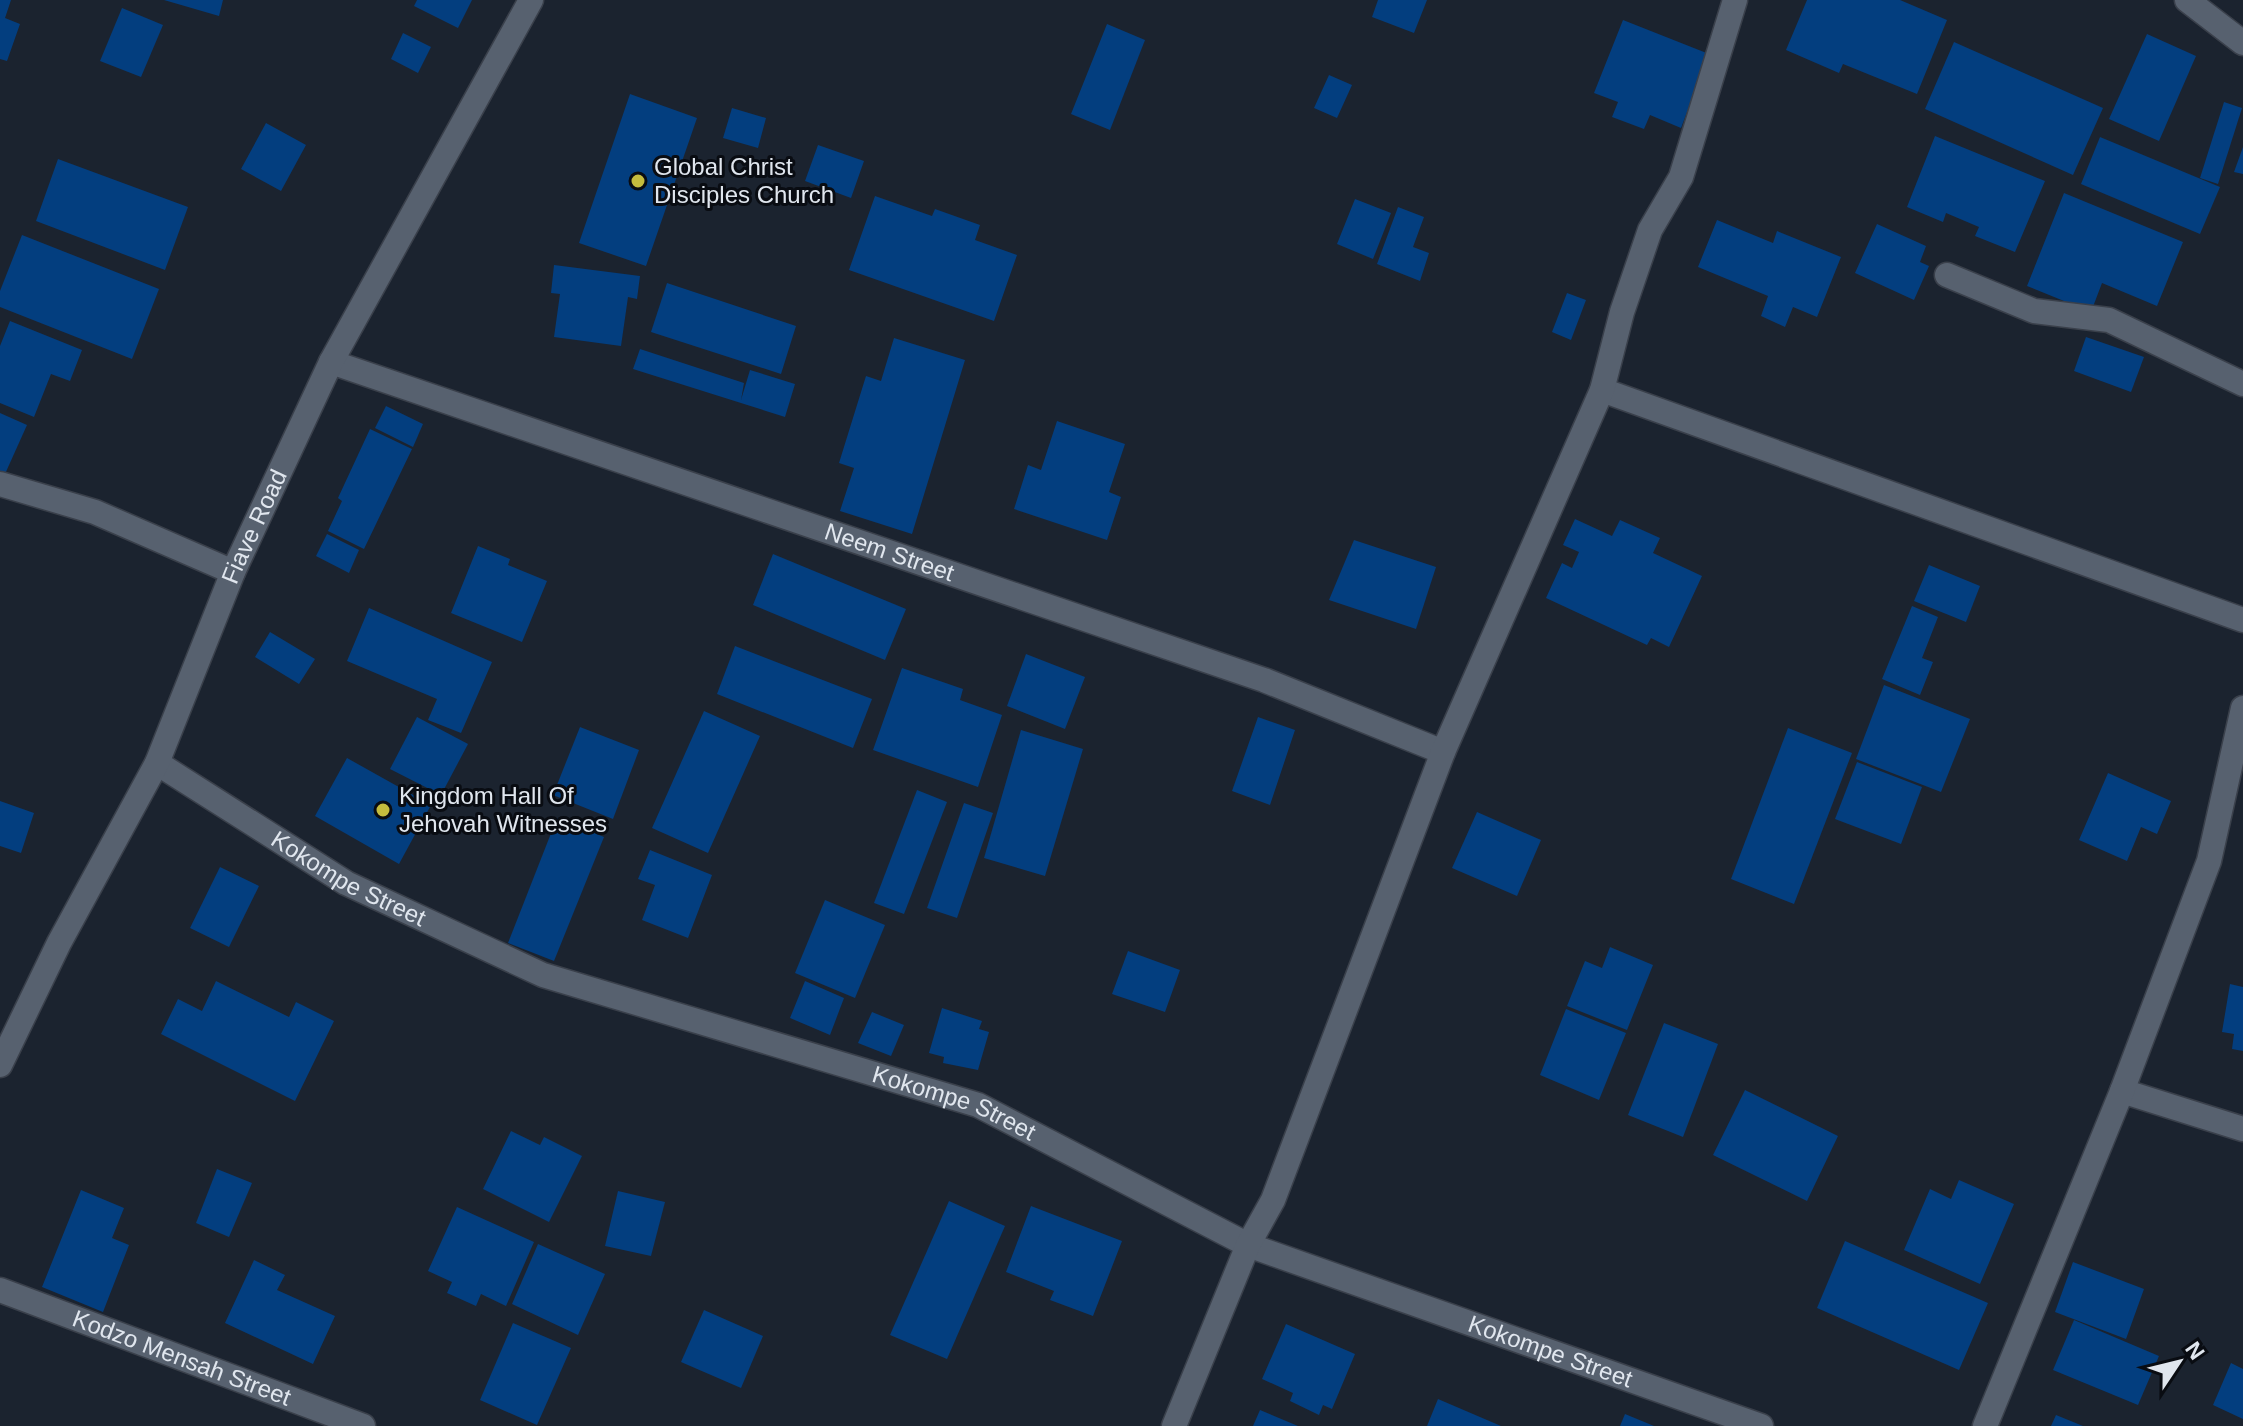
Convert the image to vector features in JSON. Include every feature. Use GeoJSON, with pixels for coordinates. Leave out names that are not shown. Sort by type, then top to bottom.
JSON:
{"type":"FeatureCollection","features":[{"type":"Feature","properties":{"kind":"street","name":"Fiave Road"},"geometry":{"type":"LineString","coordinates":[[0,1065],[59,943],[157,763],[233,572],[331,362],[531,0]]}},
{"type":"Feature","properties":{"kind":"street"},"geometry":{"type":"LineString","coordinates":[[1174,1426],[1248,1245],[1273,1200],[1443,752],[1602,390],[1622,312],[1650,230],[1681,177],[1735,0]]}},
{"type":"Feature","properties":{"kind":"street"},"geometry":{"type":"LineString","coordinates":[[2187,0],[2243,43]]}},
{"type":"Feature","properties":{"kind":"street"},"geometry":{"type":"LineString","coordinates":[[1947,275],[2034,311],[2109,320],[2243,384]]}},
{"type":"Feature","properties":{"kind":"street","name":"Neem Street"},"geometry":{"type":"LineString","coordinates":[[331,362],[1264,680],[1443,752]]}},
{"type":"Feature","properties":{"kind":"street"},"geometry":{"type":"LineString","coordinates":[[1602,390],[2243,620]]}},
{"type":"Feature","properties":{"kind":"street"},"geometry":{"type":"LineString","coordinates":[[0,484],[95,512],[233,572]]}},
{"type":"Feature","properties":{"kind":"street"},"geometry":{"type":"LineString","coordinates":[[1985,1426],[2122,1091],[2209,861],[2243,708]]}},
{"type":"Feature","properties":{"kind":"street","name":"Kokompe Street"},"geometry":{"type":"LineString","coordinates":[[157,763],[346,883],[543,975],[978,1105],[1248,1245],[1761,1426]]}},
{"type":"Feature","properties":{"kind":"street"},"geometry":{"type":"LineString","coordinates":[[2122,1091],[2243,1129]]}},
{"type":"Feature","properties":{"kind":"street","name":"Kodzo Mensah Street"},"geometry":{"type":"LineString","coordinates":[[0,1290],[356,1425]]}},
{"type":"Feature","properties":{"kind":"building"},"geometry":{"type":"Polygon","coordinates":[[[0,0],[11,0],[5,18],[20,24],[7,61],[0,59],[0,0]]]}},
{"type":"Feature","properties":{"kind":"building"},"geometry":{"type":"Polygon","coordinates":[[[164,0],[223,0],[219,16],[164,0]]]}},
{"type":"Feature","properties":{"kind":"building"},"geometry":{"type":"Polygon","coordinates":[[[417,0],[472,0],[458,28],[414,6],[417,0]]]}},
{"type":"Feature","properties":{"kind":"building"},"geometry":{"type":"Polygon","coordinates":[[[1378,0],[1427,0],[1414,33],[1372,17],[1378,0]]]}},
{"type":"Feature","properties":{"kind":"building"},"geometry":{"type":"Polygon","coordinates":[[[1807,0],[1900,0],[1947,20],[1917,94],[1843,64],[1839,73],[1786,50],[1807,0]]]}},
{"type":"Feature","properties":{"kind":"building"},"geometry":{"type":"Polygon","coordinates":[[[122,8],[163,25],[141,77],[100,61],[122,8]]]}},
{"type":"Feature","properties":{"kind":"building"},"geometry":{"type":"Polygon","coordinates":[[[1623,20],[1709,54],[1681,128],[1650,115],[1644,129],[1612,117],[1618,102],[1594,93],[1623,20]]]}},
{"type":"Feature","properties":{"kind":"building"},"geometry":{"type":"Polygon","coordinates":[[[1107,24],[1145,40],[1110,130],[1071,114],[1107,24]]]}},
{"type":"Feature","properties":{"kind":"building"},"geometry":{"type":"Polygon","coordinates":[[[403,33],[431,47],[418,73],[391,59],[403,33]]]}},
{"type":"Feature","properties":{"kind":"building"},"geometry":{"type":"Polygon","coordinates":[[[2147,34],[2196,56],[2159,141],[2109,119],[2147,34]]]}},
{"type":"Feature","properties":{"kind":"building"},"geometry":{"type":"Polygon","coordinates":[[[1954,42],[2103,108],[2073,175],[1925,109],[1954,42]]]}},
{"type":"Feature","properties":{"kind":"building"},"geometry":{"type":"Polygon","coordinates":[[[1329,75],[1352,85],[1337,118],[1314,108],[1329,75]]]}},
{"type":"Feature","properties":{"kind":"building","name":"Global Christ Disciples Church"},"geometry":{"type":"Polygon","coordinates":[[[630,94],[697,118],[646,266],[579,243],[630,94]]]}},
{"type":"Feature","properties":{"kind":"building"},"geometry":{"type":"Polygon","coordinates":[[[2224,102],[2242,108],[2218,184],[2200,178],[2224,102]]]}},
{"type":"Feature","properties":{"kind":"building"},"geometry":{"type":"Polygon","coordinates":[[[732,108],[766,118],[758,148],[723,138],[732,108]]]}},
{"type":"Feature","properties":{"kind":"building"},"geometry":{"type":"Polygon","coordinates":[[[266,123],[306,145],[281,191],[241,169],[266,123]]]}},
{"type":"Feature","properties":{"kind":"building"},"geometry":{"type":"Polygon","coordinates":[[[1935,136],[2045,181],[2015,252],[1975,236],[1979,227],[1946,213],[1943,222],[1907,207],[1935,136]]]}},
{"type":"Feature","properties":{"kind":"building"},"geometry":{"type":"Polygon","coordinates":[[[2100,137],[2220,187],[2200,234],[2081,184],[2100,137]]]}},
{"type":"Feature","properties":{"kind":"building"},"geometry":{"type":"Polygon","coordinates":[[[818,145],[864,161],[851,198],[805,181],[818,145]]]}},
{"type":"Feature","properties":{"kind":"building"},"geometry":{"type":"Polygon","coordinates":[[[2243,147],[2243,174],[2234,172],[2243,147]]]}},
{"type":"Feature","properties":{"kind":"building"},"geometry":{"type":"Polygon","coordinates":[[[58,159],[188,207],[165,270],[36,221],[58,159]]]}},
{"type":"Feature","properties":{"kind":"building"},"geometry":{"type":"Polygon","coordinates":[[[2064,193],[2183,242],[2157,306],[2102,283],[2091,312],[2027,286],[2064,193]]]}},
{"type":"Feature","properties":{"kind":"building"},"geometry":{"type":"Polygon","coordinates":[[[875,196],[932,216],[935,209],[980,225],[975,240],[1017,255],[994,321],[849,270],[875,196]]]}},
{"type":"Feature","properties":{"kind":"building"},"geometry":{"type":"Polygon","coordinates":[[[1355,199],[1391,213],[1373,259],[1337,244],[1355,199]]]}},
{"type":"Feature","properties":{"kind":"building"},"geometry":{"type":"Polygon","coordinates":[[[1398,207],[1424,217],[1413,247],[1429,253],[1420,281],[1377,264],[1398,207]]]}},
{"type":"Feature","properties":{"kind":"building"},"geometry":{"type":"Polygon","coordinates":[[[1717,220],[1773,243],[1777,231],[1841,257],[1817,317],[1793,307],[1785,327],[1761,316],[1768,296],[1698,267],[1717,220]]]}},
{"type":"Feature","properties":{"kind":"building"},"geometry":{"type":"Polygon","coordinates":[[[1877,224],[1926,246],[1920,262],[1929,266],[1914,300],[1855,273],[1877,224]]]}},
{"type":"Feature","properties":{"kind":"building"},"geometry":{"type":"Polygon","coordinates":[[[22,235],[159,289],[132,359],[0,307],[0,291],[22,235]]]}},
{"type":"Feature","properties":{"kind":"building"},"geometry":{"type":"Polygon","coordinates":[[[554,265],[640,276],[637,299],[628,297],[621,346],[554,337],[560,294],[551,293],[554,265]]]}},
{"type":"Feature","properties":{"kind":"building"},"geometry":{"type":"Polygon","coordinates":[[[667,283],[796,326],[781,374],[651,332],[667,283]]]}},
{"type":"Feature","properties":{"kind":"building"},"geometry":{"type":"Polygon","coordinates":[[[1567,293],[1586,300],[1571,340],[1552,332],[1567,293]]]}},
{"type":"Feature","properties":{"kind":"building"},"geometry":{"type":"Polygon","coordinates":[[[10,321],[82,350],[70,381],[51,374],[34,417],[0,403],[0,346],[10,321]]]}},
{"type":"Feature","properties":{"kind":"building"},"geometry":{"type":"Polygon","coordinates":[[[2086,337],[2144,357],[2131,392],[2074,371],[2086,337]]]}},
{"type":"Feature","properties":{"kind":"building"},"geometry":{"type":"Polygon","coordinates":[[[894,338],[965,360],[912,534],[840,511],[854,468],[839,463],[866,376],[881,381],[894,338]]]}},
{"type":"Feature","properties":{"kind":"building"},"geometry":{"type":"Polygon","coordinates":[[[640,349],[744,383],[741,400],[750,370],[795,384],[785,417],[633,369],[640,349]]]}},
{"type":"Feature","properties":{"kind":"building"},"geometry":{"type":"Polygon","coordinates":[[[386,406],[423,424],[413,447],[375,428],[386,406]]]}},
{"type":"Feature","properties":{"kind":"building"},"geometry":{"type":"Polygon","coordinates":[[[0,413],[27,425],[5,474],[0,471],[0,413]]]}},
{"type":"Feature","properties":{"kind":"building"},"geometry":{"type":"Polygon","coordinates":[[[1057,421],[1125,444],[1109,492],[1121,497],[1107,540],[1014,509],[1028,465],[1041,470],[1057,421]]]}},
{"type":"Feature","properties":{"kind":"building"},"geometry":{"type":"Polygon","coordinates":[[[370,429],[412,449],[364,549],[328,531],[342,501],[338,498],[370,429]]]}},
{"type":"Feature","properties":{"kind":"building"},"geometry":{"type":"Polygon","coordinates":[[[1575,519],[1612,536],[1620,520],[1660,538],[1653,553],[1702,576],[1669,647],[1651,638],[1647,645],[1546,598],[1562,563],[1572,568],[1579,552],[1563,545],[1575,519]]]}},
{"type":"Feature","properties":{"kind":"building"},"geometry":{"type":"Polygon","coordinates":[[[327,534],[359,550],[349,573],[316,556],[327,534]]]}},
{"type":"Feature","properties":{"kind":"building"},"geometry":{"type":"Polygon","coordinates":[[[1354,540],[1436,567],[1416,629],[1329,600],[1354,540]]]}},
{"type":"Feature","properties":{"kind":"building"},"geometry":{"type":"Polygon","coordinates":[[[478,546],[510,559],[508,565],[547,581],[522,642],[451,613],[478,546]]]}},
{"type":"Feature","properties":{"kind":"building"},"geometry":{"type":"Polygon","coordinates":[[[773,554],[906,609],[885,660],[753,605],[773,554]]]}},
{"type":"Feature","properties":{"kind":"building"},"geometry":{"type":"Polygon","coordinates":[[[1929,565],[1980,586],[1966,622],[1914,601],[1929,565]]]}},
{"type":"Feature","properties":{"kind":"building"},"geometry":{"type":"Polygon","coordinates":[[[1912,606],[1938,617],[1922,658],[1933,662],[1920,695],[1882,679],[1912,606]]]}},
{"type":"Feature","properties":{"kind":"building"},"geometry":{"type":"Polygon","coordinates":[[[369,608],[492,662],[461,733],[428,720],[437,699],[347,661],[369,608]]]}},
{"type":"Feature","properties":{"kind":"building"},"geometry":{"type":"Polygon","coordinates":[[[270,632],[315,659],[299,684],[255,657],[270,632]]]}},
{"type":"Feature","properties":{"kind":"building"},"geometry":{"type":"Polygon","coordinates":[[[735,646],[872,699],[853,748],[717,694],[735,646]]]}},
{"type":"Feature","properties":{"kind":"building"},"geometry":{"type":"Polygon","coordinates":[[[1026,654],[1085,677],[1065,729],[1007,706],[1026,654]]]}},
{"type":"Feature","properties":{"kind":"building"},"geometry":{"type":"Polygon","coordinates":[[[902,668],[963,689],[960,700],[1002,715],[978,787],[873,750],[902,668]]]}},
{"type":"Feature","properties":{"kind":"building"},"geometry":{"type":"Polygon","coordinates":[[[1884,685],[1970,719],[1941,792],[1856,759],[1884,685]]]}},
{"type":"Feature","properties":{"kind":"building"},"geometry":{"type":"Polygon","coordinates":[[[704,711],[760,736],[708,853],[652,828],[704,711]]]}},
{"type":"Feature","properties":{"kind":"building"},"geometry":{"type":"Polygon","coordinates":[[[417,717],[468,744],[441,795],[390,769],[417,717]]]}},
{"type":"Feature","properties":{"kind":"building"},"geometry":{"type":"Polygon","coordinates":[[[1258,717],[1295,730],[1270,805],[1232,791],[1258,717]]]}},
{"type":"Feature","properties":{"kind":"building"},"geometry":{"type":"Polygon","coordinates":[[[580,727],[639,750],[613,819],[553,795],[580,727]]]}},
{"type":"Feature","properties":{"kind":"building"},"geometry":{"type":"Polygon","coordinates":[[[1788,728],[1852,753],[1794,904],[1731,879],[1788,728]]]}},
{"type":"Feature","properties":{"kind":"building"},"geometry":{"type":"Polygon","coordinates":[[[1021,730],[1083,749],[1045,876],[984,858],[1021,730]]]}},
{"type":"Feature","properties":{"kind":"building"},"geometry":{"type":"Polygon","coordinates":[[[347,758],[431,805],[399,864],[315,816],[347,758]]]}},
{"type":"Feature","properties":{"kind":"building"},"geometry":{"type":"Polygon","coordinates":[[[1857,762],[1922,787],[1901,844],[1835,819],[1857,762]]]}},
{"type":"Feature","properties":{"kind":"building"},"geometry":{"type":"Polygon","coordinates":[[[2108,773],[2171,801],[2157,834],[2141,827],[2127,861],[2079,840],[2108,773]]]}},
{"type":"Feature","properties":{"kind":"building"},"geometry":{"type":"Polygon","coordinates":[[[917,790],[947,802],[904,914],[874,903],[917,790]]]}},
{"type":"Feature","properties":{"kind":"building"},"geometry":{"type":"Polygon","coordinates":[[[0,801],[34,813],[21,853],[0,846],[0,801]]]}},
{"type":"Feature","properties":{"kind":"building"},"geometry":{"type":"Polygon","coordinates":[[[964,803],[993,813],[957,918],[927,908],[964,803]]]}},
{"type":"Feature","properties":{"kind":"building"},"geometry":{"type":"Polygon","coordinates":[[[1477,812],[1541,840],[1517,896],[1452,868],[1477,812]]]}},
{"type":"Feature","properties":{"kind":"building"},"geometry":{"type":"Polygon","coordinates":[[[557,818],[604,837],[554,961],[508,943],[557,818]]]}},
{"type":"Feature","properties":{"kind":"building"},"geometry":{"type":"Polygon","coordinates":[[[650,850],[712,875],[688,938],[642,920],[655,885],[638,879],[650,850]]]}},
{"type":"Feature","properties":{"kind":"building"},"geometry":{"type":"Polygon","coordinates":[[[220,867],[259,886],[229,947],[190,928],[220,867]]]}},
{"type":"Feature","properties":{"kind":"building"},"geometry":{"type":"Polygon","coordinates":[[[825,900],[885,925],[855,998],[795,973],[825,900]]]}},
{"type":"Feature","properties":{"kind":"building"},"geometry":{"type":"Polygon","coordinates":[[[1610,947],[1653,965],[1627,1030],[1567,1006],[1585,961],[1602,968],[1610,947]]]}},
{"type":"Feature","properties":{"kind":"building"},"geometry":{"type":"Polygon","coordinates":[[[1128,951],[1180,970],[1165,1012],[1112,994],[1128,951]]]}},
{"type":"Feature","properties":{"kind":"building"},"geometry":{"type":"Polygon","coordinates":[[[216,981],[289,1017],[296,1002],[334,1021],[295,1101],[161,1034],[178,999],[202,1011],[216,981]]]}},
{"type":"Feature","properties":{"kind":"building"},"geometry":{"type":"Polygon","coordinates":[[[805,981],[844,998],[830,1035],[790,1018],[805,981]]]}},
{"type":"Feature","properties":{"kind":"building"},"geometry":{"type":"Polygon","coordinates":[[[2230,984],[2243,987],[2243,1051],[2232,1049],[2234,1034],[2222,1032],[2230,984]]]}},
{"type":"Feature","properties":{"kind":"building"},"geometry":{"type":"Polygon","coordinates":[[[942,1008],[982,1021],[979,1029],[989,1032],[978,1070],[943,1063],[944,1057],[929,1053],[942,1008]]]}},
{"type":"Feature","properties":{"kind":"building"},"geometry":{"type":"Polygon","coordinates":[[[1566,1009],[1626,1033],[1599,1100],[1540,1075],[1566,1009]]]}},
{"type":"Feature","properties":{"kind":"building"},"geometry":{"type":"Polygon","coordinates":[[[872,1012],[904,1025],[891,1056],[858,1043],[872,1012]]]}},
{"type":"Feature","properties":{"kind":"building"},"geometry":{"type":"Polygon","coordinates":[[[1664,1023],[1718,1044],[1683,1137],[1628,1115],[1664,1023]]]}},
{"type":"Feature","properties":{"kind":"building"},"geometry":{"type":"Polygon","coordinates":[[[1745,1090],[1838,1136],[1807,1201],[1713,1155],[1745,1090]]]}},
{"type":"Feature","properties":{"kind":"building"},"geometry":{"type":"Polygon","coordinates":[[[511,1131],[540,1145],[544,1137],[582,1156],[549,1222],[483,1189],[511,1131]]]}},
{"type":"Feature","properties":{"kind":"building"},"geometry":{"type":"Polygon","coordinates":[[[217,1169],[252,1183],[229,1237],[196,1223],[217,1169]]]}},
{"type":"Feature","properties":{"kind":"building"},"geometry":{"type":"Polygon","coordinates":[[[1959,1180],[2014,1204],[1980,1284],[1904,1250],[1930,1189],[1951,1199],[1959,1180]]]}},
{"type":"Feature","properties":{"kind":"building"},"geometry":{"type":"Polygon","coordinates":[[[81,1190],[124,1208],[112,1238],[129,1245],[103,1312],[42,1287],[81,1190]]]}},
{"type":"Feature","properties":{"kind":"building"},"geometry":{"type":"Polygon","coordinates":[[[618,1191],[665,1202],[651,1256],[605,1246],[618,1191]]]}},
{"type":"Feature","properties":{"kind":"building"},"geometry":{"type":"Polygon","coordinates":[[[949,1201],[1005,1226],[947,1359],[890,1335],[949,1201]]]}},
{"type":"Feature","properties":{"kind":"building"},"geometry":{"type":"Polygon","coordinates":[[[1031,1206],[1122,1241],[1093,1316],[1050,1300],[1054,1291],[1006,1272],[1031,1206]]]}},
{"type":"Feature","properties":{"kind":"building"},"geometry":{"type":"Polygon","coordinates":[[[457,1207],[534,1242],[506,1306],[481,1294],[476,1306],[447,1293],[452,1282],[428,1271],[457,1207]]]}},
{"type":"Feature","properties":{"kind":"building"},"geometry":{"type":"Polygon","coordinates":[[[1845,1241],[1988,1303],[1959,1370],[1817,1308],[1845,1241]]]}},
{"type":"Feature","properties":{"kind":"building"},"geometry":{"type":"Polygon","coordinates":[[[538,1244],[605,1274],[578,1335],[512,1304],[538,1244]]]}},
{"type":"Feature","properties":{"kind":"building"},"geometry":{"type":"Polygon","coordinates":[[[254,1260],[285,1275],[277,1290],[335,1316],[313,1364],[225,1323],[254,1260]]]}},
{"type":"Feature","properties":{"kind":"building"},"geometry":{"type":"Polygon","coordinates":[[[2073,1262],[2144,1289],[2126,1339],[2055,1312],[2073,1262]]]}},
{"type":"Feature","properties":{"kind":"building"},"geometry":{"type":"Polygon","coordinates":[[[704,1310],[763,1336],[741,1388],[681,1362],[704,1310]]]}},
{"type":"Feature","properties":{"kind":"building"},"geometry":{"type":"Polygon","coordinates":[[[2074,1320],[2159,1356],[2138,1405],[2053,1370],[2074,1320]]]}},
{"type":"Feature","properties":{"kind":"building"},"geometry":{"type":"Polygon","coordinates":[[[513,1323],[571,1348],[537,1425],[480,1400],[513,1323]]]}},
{"type":"Feature","properties":{"kind":"building"},"geometry":{"type":"Polygon","coordinates":[[[1286,1324],[1355,1354],[1332,1409],[1323,1405],[1319,1415],[1290,1401],[1293,1393],[1262,1379],[1286,1324]]]}},
{"type":"Feature","properties":{"kind":"building"},"geometry":{"type":"Polygon","coordinates":[[[2231,1363],[2243,1369],[2243,1419],[2213,1405],[2231,1363]]]}},
{"type":"Feature","properties":{"kind":"building"},"geometry":{"type":"Polygon","coordinates":[[[1438,1399],[1501,1426],[1427,1426],[1438,1399]]]}},
{"type":"Feature","properties":{"kind":"building"},"geometry":{"type":"Polygon","coordinates":[[[1260,1410],[1298,1426],[1253,1426],[1260,1410]]]}},
{"type":"Feature","properties":{"kind":"building"},"geometry":{"type":"Polygon","coordinates":[[[1625,1414],[1654,1426],[1620,1426],[1625,1414]]]}},
{"type":"Feature","properties":{"kind":"building"},"geometry":{"type":"Polygon","coordinates":[[[2056,1415],[2083,1426],[2051,1426],[2056,1415]]]}},
{"type":"Feature","properties":{"kind":"place","name":"Global Christ Disciples Church"},"geometry":{"type":"Point","coordinates":[638,181]}},
{"type":"Feature","properties":{"kind":"place","name":"Kingdom Hall Of Jehovah Witnesses"},"geometry":{"type":"Point","coordinates":[383,810]}}]}
